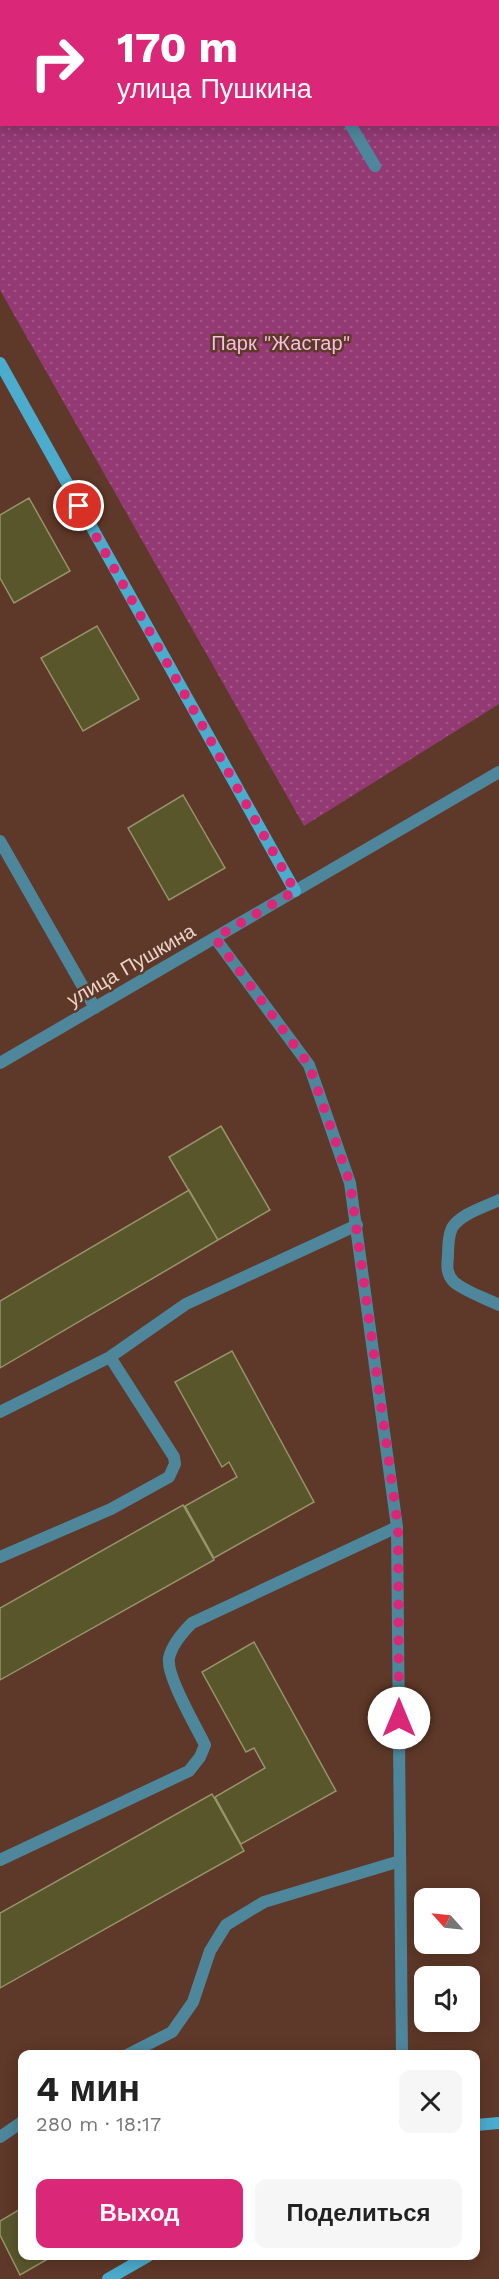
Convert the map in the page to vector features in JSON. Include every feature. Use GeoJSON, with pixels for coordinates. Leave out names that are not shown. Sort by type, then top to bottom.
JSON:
{"type":"FeatureCollection","features":[{"type":"Feature","properties":{"kind":"street"},"geometry":{"type":"LineString","coordinates":[[351,126],[375,166]]}},
{"type":"Feature","properties":{"kind":"street"},"geometry":{"type":"LineString","coordinates":[[0,363],[295,891]]}},
{"type":"Feature","properties":{"kind":"street","name":"улица Пушкина"},"geometry":{"type":"LineString","coordinates":[[0,1063],[499,772]]}},
{"type":"Feature","properties":{"kind":"street"},"geometry":{"type":"LineString","coordinates":[[0,841],[95,1008]]}},
{"type":"Feature","properties":{"kind":"street"},"geometry":{"type":"LineString","coordinates":[[215,938],[309,1065],[350,1183],[398,1527],[402,2050]]}},
{"type":"Feature","properties":{"kind":"street"},"geometry":{"type":"LineString","coordinates":[[499,1200],[458,1221],[453,1227],[447,1266],[448,1275],[454,1282],[499,1305]]}},
{"type":"Feature","properties":{"kind":"street"},"geometry":{"type":"LineString","coordinates":[[0,1412],[110,1357],[186,1304],[357,1225]]}},
{"type":"Feature","properties":{"kind":"street"},"geometry":{"type":"LineString","coordinates":[[0,1557],[111,1509],[169,1477],[174,1469],[174,1457],[110,1357]]}},
{"type":"Feature","properties":{"kind":"street"},"geometry":{"type":"LineString","coordinates":[[0,1860],[189,1771],[200,1757],[205,1745],[171,1676],[169,1658],[180,1635],[192,1623],[398,1527]]}},
{"type":"Feature","properties":{"kind":"street"},"geometry":{"type":"LineString","coordinates":[[137,2050],[172,2032],[193,2002],[210,1951],[226,1925],[264,1902],[400,1861]]}},
{"type":"Feature","properties":{"kind":"street"},"geometry":{"type":"LineString","coordinates":[[480,2125],[499,2123]]}},
{"type":"Feature","properties":{"kind":"street"},"geometry":{"type":"LineString","coordinates":[[0,2137],[18,2125]]}},
{"type":"Feature","properties":{"kind":"street"},"geometry":{"type":"LineString","coordinates":[[108,2279],[141,2260]]}},
{"type":"Feature","properties":{"kind":"green space","name":"Парк \"Жастар\""},"geometry":{"type":"Polygon","coordinates":[[[0,126],[499,126],[499,704],[304,826],[0,290],[0,126]]]}},
{"type":"Feature","properties":{"kind":"building"},"geometry":{"type":"Polygon","coordinates":[[[29,498],[70,571],[14,603],[0,578],[0,515],[29,498]]]}},
{"type":"Feature","properties":{"kind":"building"},"geometry":{"type":"Polygon","coordinates":[[[97,626],[139,699],[83,731],[41,658],[97,626]]]}},
{"type":"Feature","properties":{"kind":"building"},"geometry":{"type":"Polygon","coordinates":[[[183,795],[225,868],[169,900],[128,828],[183,795]]]}},
{"type":"Feature","properties":{"kind":"building"},"geometry":{"type":"Polygon","coordinates":[[[221,1126],[270,1210],[218,1240],[169,1157],[221,1126]]]}},
{"type":"Feature","properties":{"kind":"building"},"geometry":{"type":"Polygon","coordinates":[[[189,1190],[218,1240],[0,1368],[0,1301],[189,1190]]]}},
{"type":"Feature","properties":{"kind":"building"},"geometry":{"type":"Polygon","coordinates":[[[232,1351],[314,1502],[214,1558],[185,1506],[237,1477],[229,1462],[222,1467],[175,1382],[232,1351]]]}},
{"type":"Feature","properties":{"kind":"building"},"geometry":{"type":"Polygon","coordinates":[[[183,1505],[214,1560],[0,1680],[0,1608],[183,1505]]]}},
{"type":"Feature","properties":{"kind":"building"},"geometry":{"type":"Polygon","coordinates":[[[254,1642],[336,1791],[241,1844],[215,1797],[265,1768],[254,1748],[246,1752],[202,1672],[254,1642]]]}},
{"type":"Feature","properties":{"kind":"building"},"geometry":{"type":"Polygon","coordinates":[[[212,1794],[244,1851],[0,1988],[0,1913],[212,1794]]]}},
{"type":"Feature","properties":{"kind":"building"},"geometry":{"type":"Polygon","coordinates":[[[18,2210],[18,2260],[46,2260],[20,2275],[0,2235],[0,2221],[18,2210]]]}},
{"type":"Feature","properties":{"kind":"route"},"geometry":{"type":"LineString","coordinates":[[79,506],[295,891],[215,938],[309,1065],[350,1183],[398,1527],[399,1718]]}}]}
